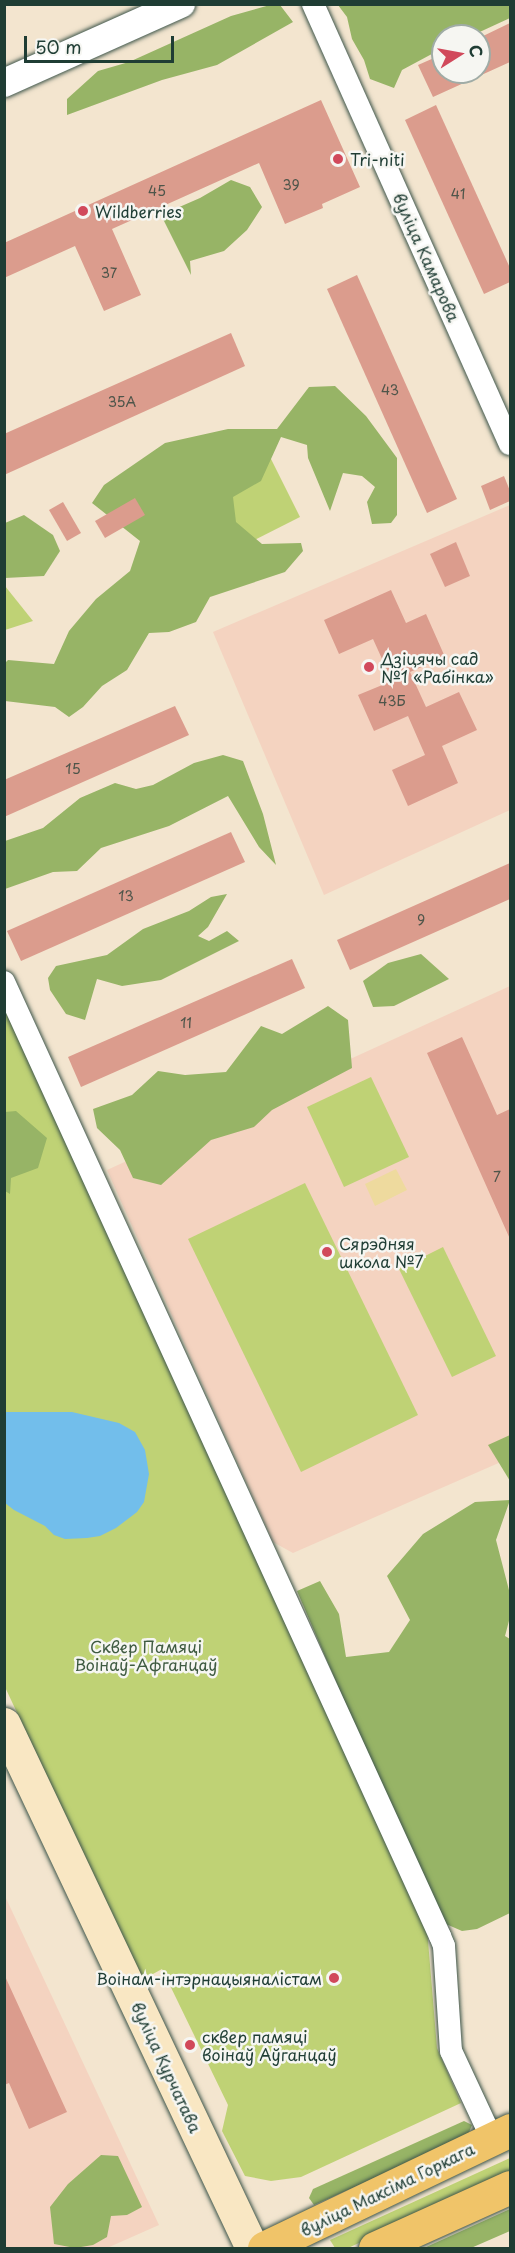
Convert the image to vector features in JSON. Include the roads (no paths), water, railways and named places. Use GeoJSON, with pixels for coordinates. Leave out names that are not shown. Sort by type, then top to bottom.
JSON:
{"type":"FeatureCollection","features":[{"type":"Feature","properties":{"kind":"main road","name":"вуліца Курчатава"},"geometry":{"type":"LineString","coordinates":[[4,1724],[252,2248]]}},
{"type":"Feature","properties":{"kind":"main road","name":"вуліца Максіма Горкага"},"geometry":{"type":"LineString","coordinates":[[264,2248],[501,2135]]}},
{"type":"Feature","properties":{"kind":"main road"},"geometry":{"type":"LineString","coordinates":[[375,2248],[510,2187]]}},
{"type":"Feature","properties":{"kind":"street"},"geometry":{"type":"LineString","coordinates":[[4,82],[181,4]]}},
{"type":"Feature","properties":{"kind":"street","name":"вуліца Камарова"},"geometry":{"type":"LineString","coordinates":[[313,4],[510,444]]}},
{"type":"Feature","properties":{"kind":"street"},"geometry":{"type":"LineString","coordinates":[[4,982],[440,1936],[444,1946],[452,2051],[501,2135]]}},
{"type":"Feature","properties":{"kind":"water"},"geometry":{"type":"Polygon","coordinates":[[[5,1412],[72,1412],[119,1423],[135,1432],[145,1450],[149,1474],[144,1502],[137,1512],[116,1528],[100,1536],[65,1539],[54,1535],[45,1526],[14,1510],[5,1503],[5,1412]]]}},
{"type":"Feature","properties":{"kind":"place","name":"Tri-niti"},"geometry":{"type":"Point","coordinates":[338,159]}},
{"type":"Feature","properties":{"kind":"place","name":"Wildberries"},"geometry":{"type":"Point","coordinates":[83,211]}},
{"type":"Feature","properties":{"kind":"place","name":"Дзіцячы сад №1 «Рабінка»"},"geometry":{"type":"Point","coordinates":[369,667]}},
{"type":"Feature","properties":{"kind":"place","name":"Сярэдняя школа №7"},"geometry":{"type":"Point","coordinates":[327,1252]}},
{"type":"Feature","properties":{"kind":"place","name":"Воінам-інтэрнацыяналістам"},"geometry":{"type":"Point","coordinates":[334,1978]}},
{"type":"Feature","properties":{"kind":"place","name":"сквер памяці воінаў Аўганцаў"},"geometry":{"type":"Point","coordinates":[190,2045]}},
{"type":"Feature","properties":{"kind":"park label","name":"Сквер Памяці Воінаў-Афганцаў"},"geometry":{"type":"Point","coordinates":[146,1655]}}]}
